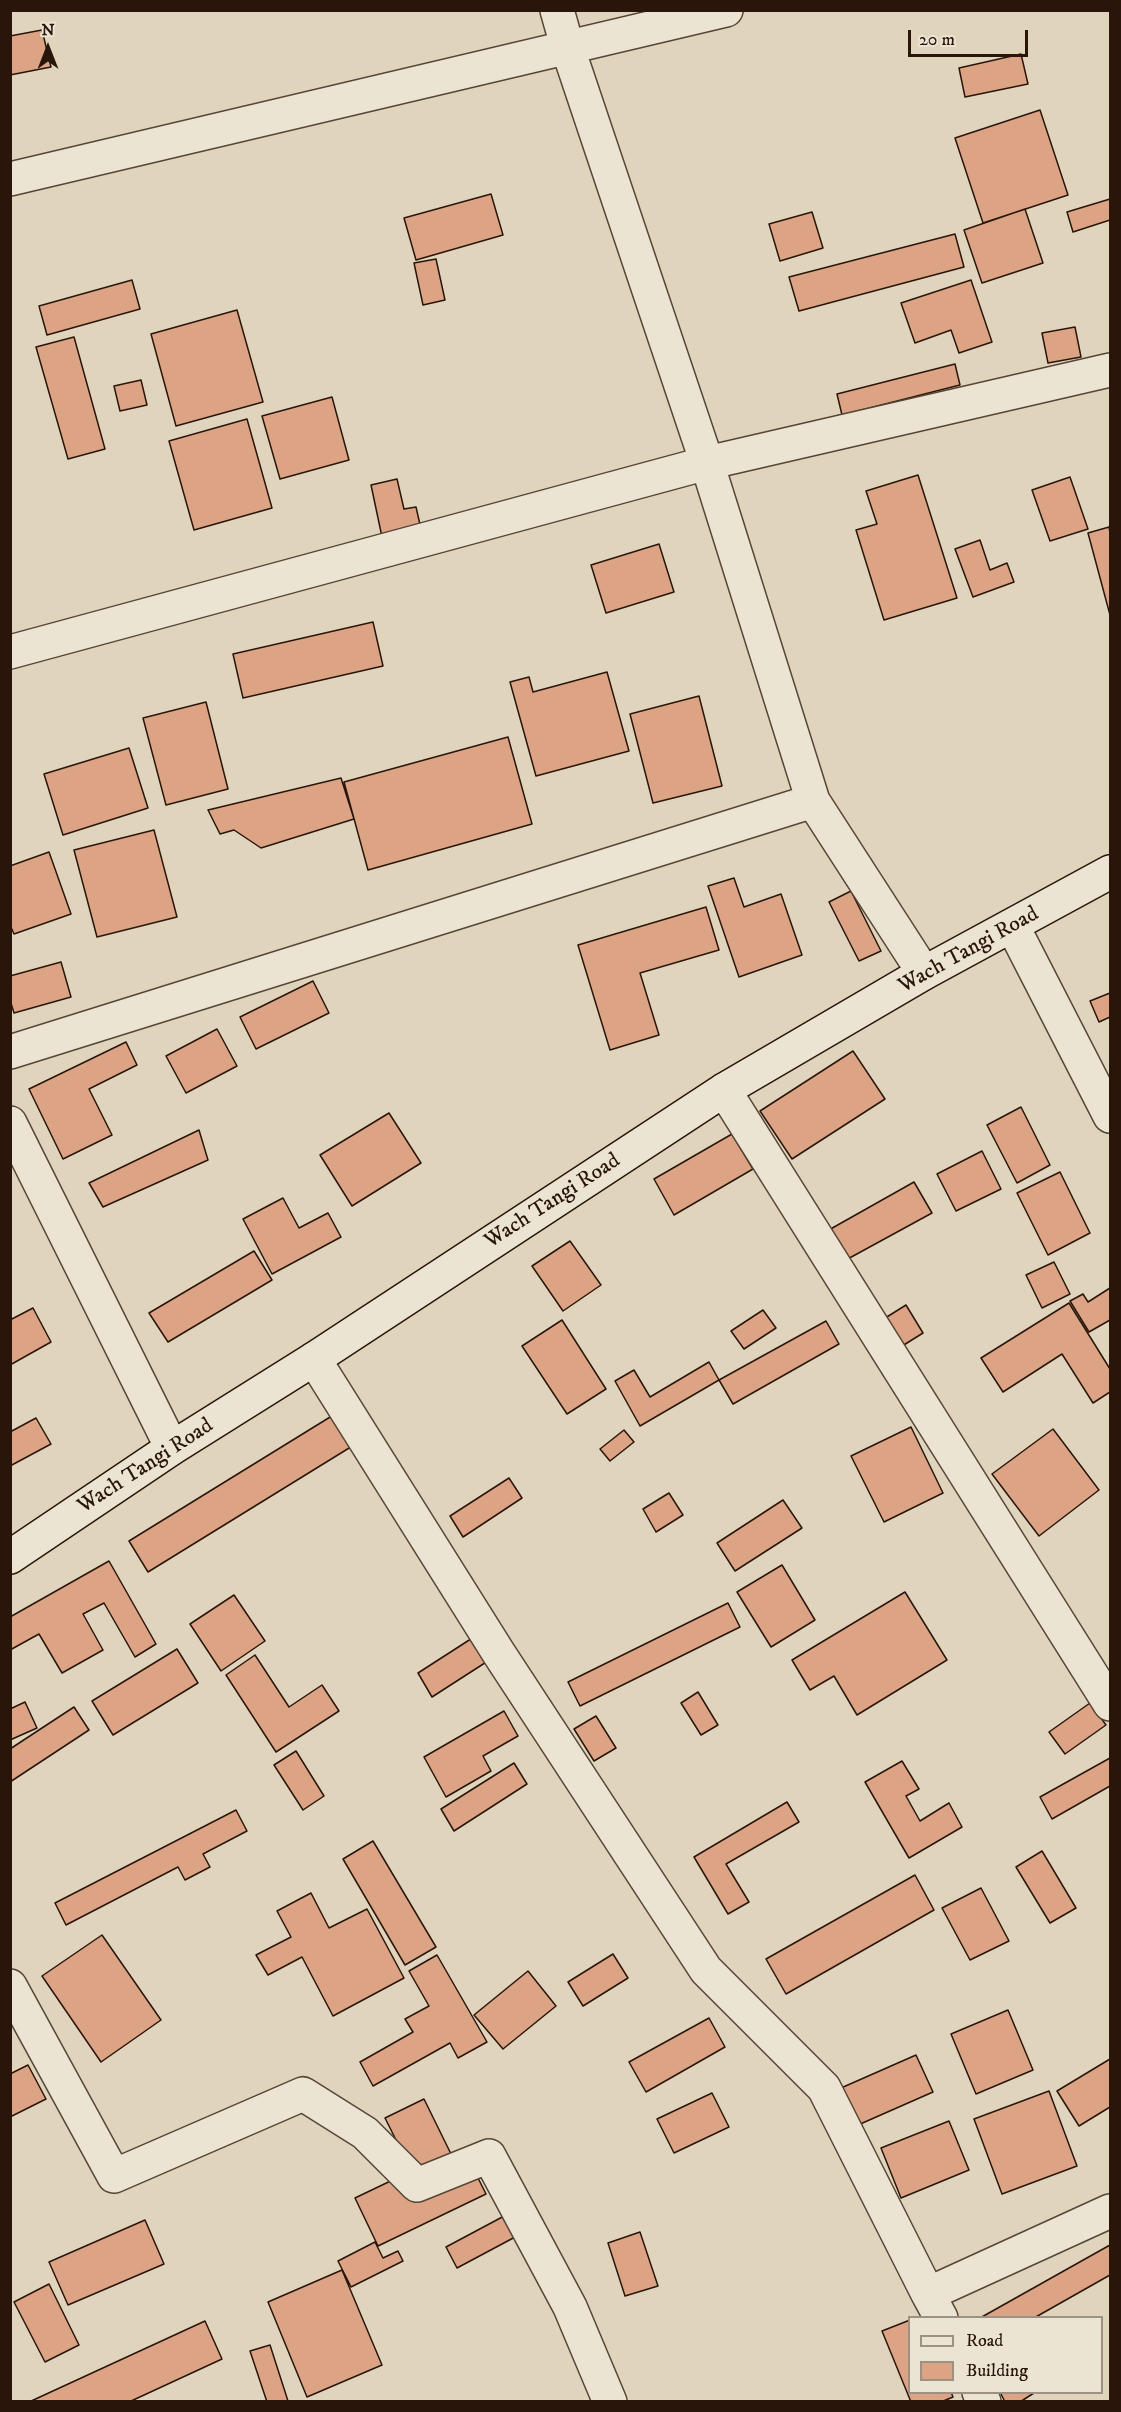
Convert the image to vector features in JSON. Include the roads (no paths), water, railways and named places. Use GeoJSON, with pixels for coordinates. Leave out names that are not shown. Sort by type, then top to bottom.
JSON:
{"type":"FeatureCollection","features":[{"type":"Feature","properties":{"kind":"street"},"geometry":{"type":"LineString","coordinates":[[557,10],[568,49],[707,463],[813,801],[924,974]]}},
{"type":"Feature","properties":{"kind":"street"},"geometry":{"type":"LineString","coordinates":[[10,179],[726,10]]}},
{"type":"Feature","properties":{"kind":"street"},"geometry":{"type":"LineString","coordinates":[[10,652],[707,463],[1110,370]]}},
{"type":"Feature","properties":{"kind":"street"},"geometry":{"type":"LineString","coordinates":[[10,1052],[813,801]]}},
{"type":"Feature","properties":{"kind":"street","name":"Wach Tangi Road"},"geometry":{"type":"LineString","coordinates":[[10,1557],[172,1448],[314,1359],[724,1090],[924,974],[1110,872]]}},
{"type":"Feature","properties":{"kind":"street"},"geometry":{"type":"LineString","coordinates":[[1013,927],[1110,1116]]}},
{"type":"Feature","properties":{"kind":"street"},"geometry":{"type":"LineString","coordinates":[[724,1090],[1110,1704]]}},
{"type":"Feature","properties":{"kind":"street"},"geometry":{"type":"LineString","coordinates":[[10,1123],[172,1448]]}},
{"type":"Feature","properties":{"kind":"street"},"geometry":{"type":"LineString","coordinates":[[314,1359],[492,1642],[706,1971],[824,2088],[934,2306],[1110,2211]]}},
{"type":"Feature","properties":{"kind":"street"},"geometry":{"type":"LineString","coordinates":[[10,1986],[114,2176],[303,2094],[365,2133],[417,2185],[489,2156],[570,2307],[610,2402]]}}]}
